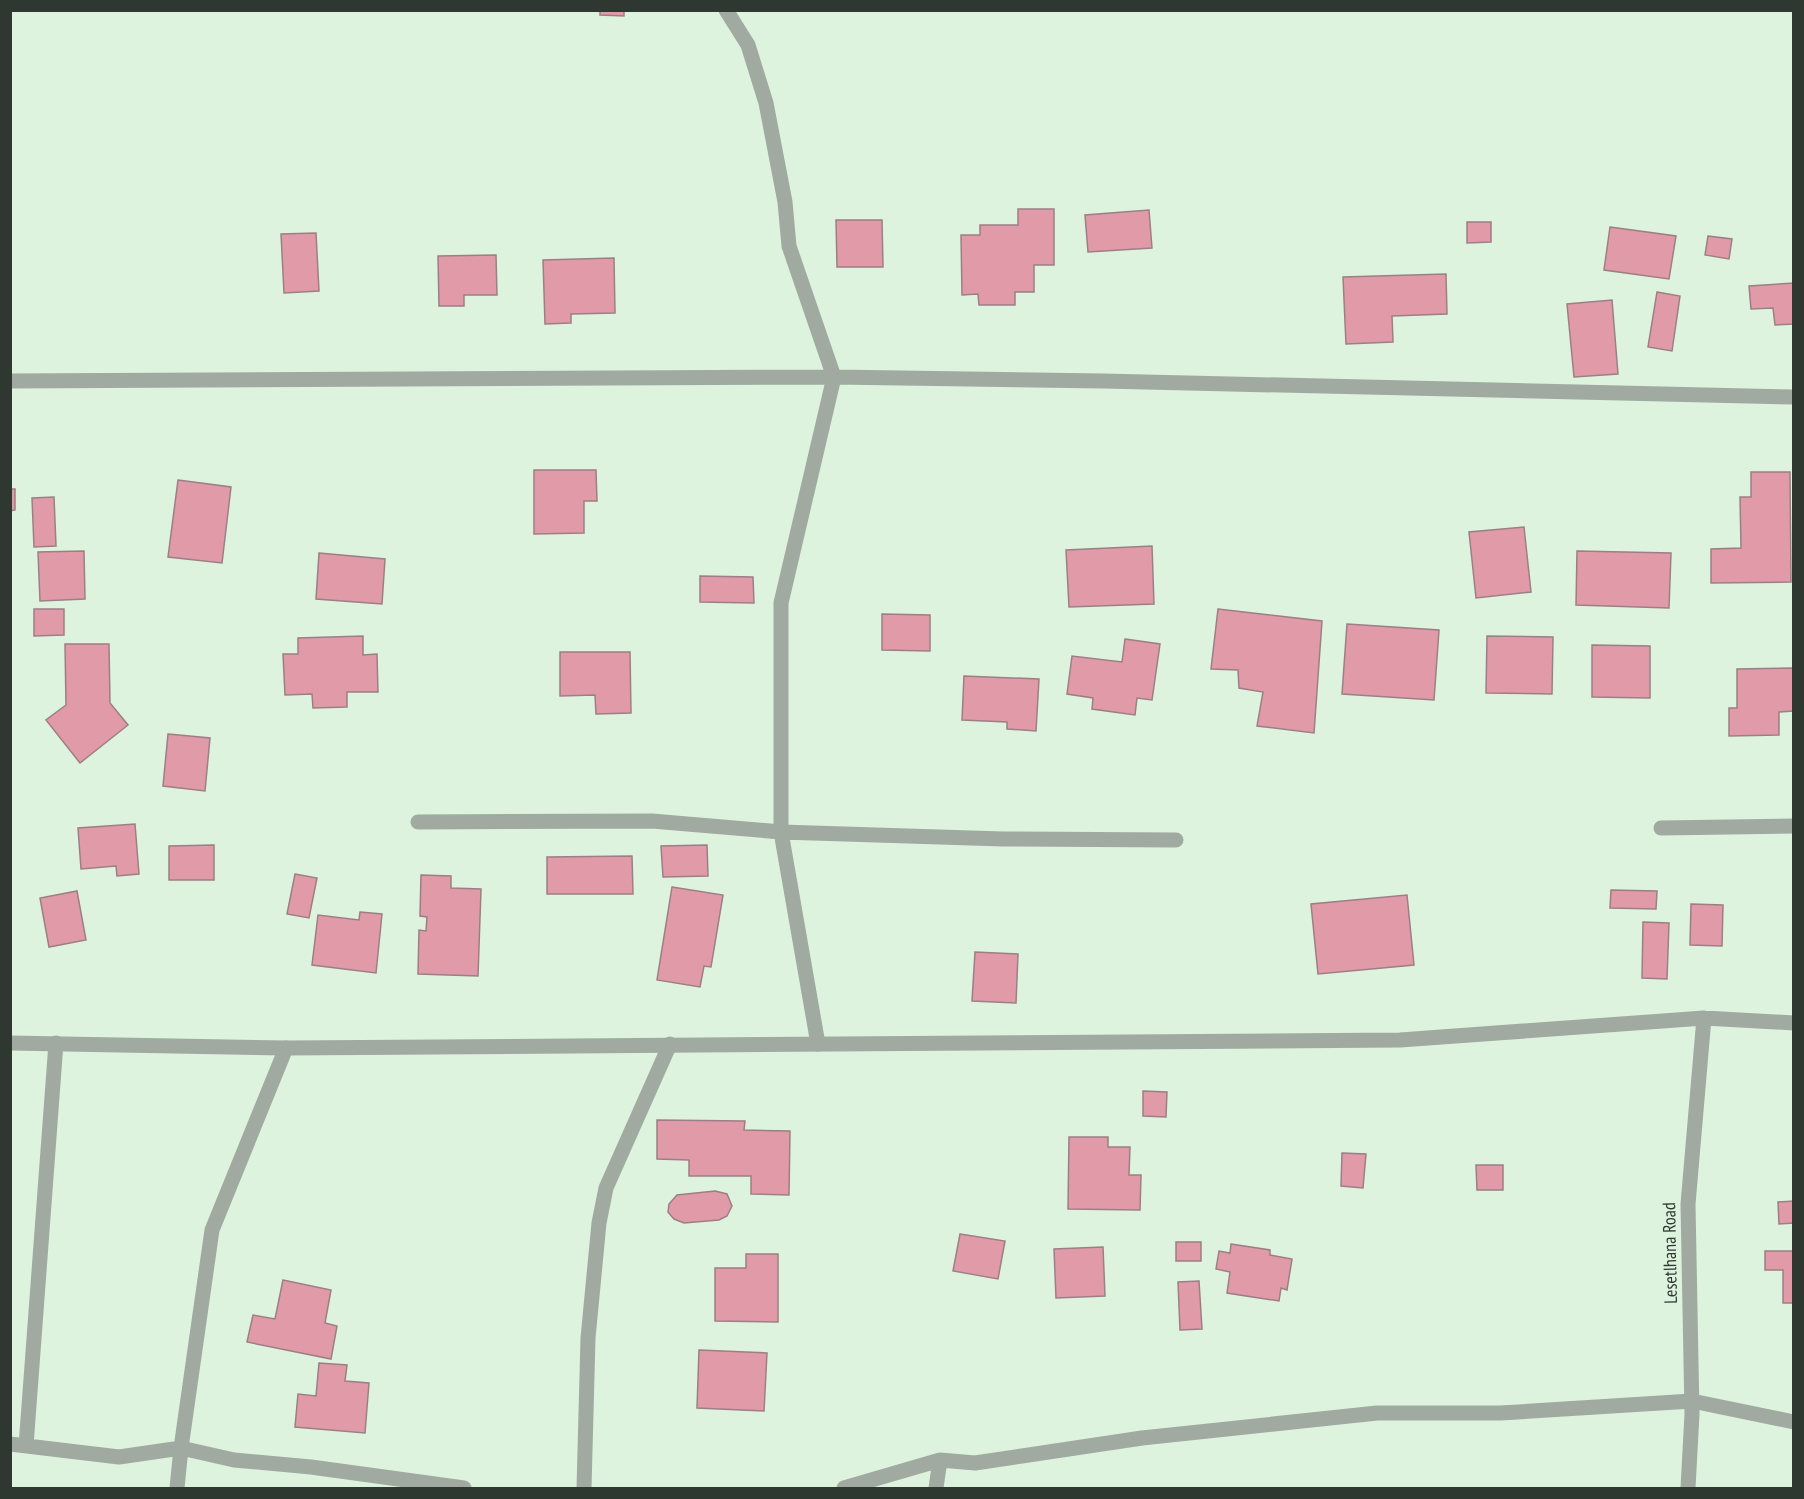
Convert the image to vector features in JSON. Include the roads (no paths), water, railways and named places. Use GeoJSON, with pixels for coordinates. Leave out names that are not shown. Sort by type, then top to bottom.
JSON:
{"type":"FeatureCollection","features":[{"type":"Feature","properties":{"kind":"street"},"geometry":{"type":"LineString","coordinates":[[726,10],[748,45],[766,103],[785,202],[789,246],[834,377],[781,603],[781,832],[819,1044]]}},
{"type":"Feature","properties":{"kind":"street"},"geometry":{"type":"LineString","coordinates":[[10,381],[834,377],[1794,397]]}},
{"type":"Feature","properties":{"kind":"street"},"geometry":{"type":"LineString","coordinates":[[418,822],[651,821],[781,832],[992,839],[1176,840]]}},
{"type":"Feature","properties":{"kind":"street"},"geometry":{"type":"LineString","coordinates":[[1661,828],[1794,826]]}},
{"type":"Feature","properties":{"kind":"street"},"geometry":{"type":"LineString","coordinates":[[10,1043],[286,1048],[1400,1040],[1704,1018],[1794,1023]]}},
{"type":"Feature","properties":{"kind":"street","name":"Lesetlhana Road"},"geometry":{"type":"LineString","coordinates":[[1688,1488],[1692,1401],[1688,1204],[1704,1018]]}},
{"type":"Feature","properties":{"kind":"street"},"geometry":{"type":"LineString","coordinates":[[56,1043],[18,1445],[119,1457],[180,1448],[234,1460],[311,1467],[464,1488]]}},
{"type":"Feature","properties":{"kind":"street"},"geometry":{"type":"LineString","coordinates":[[584,1488],[588,1338],[599,1223],[606,1188],[670,1044]]}},
{"type":"Feature","properties":{"kind":"street"},"geometry":{"type":"LineString","coordinates":[[177,1488],[180,1448],[212,1230],[286,1048]]}},
{"type":"Feature","properties":{"kind":"street"},"geometry":{"type":"LineString","coordinates":[[844,1488],[940,1460],[975,1463],[1142,1438],[1377,1413],[1501,1413],[1692,1401],[1794,1422]]}},
{"type":"Feature","properties":{"kind":"street"},"geometry":{"type":"LineString","coordinates":[[936,1488],[940,1460]]}}]}
